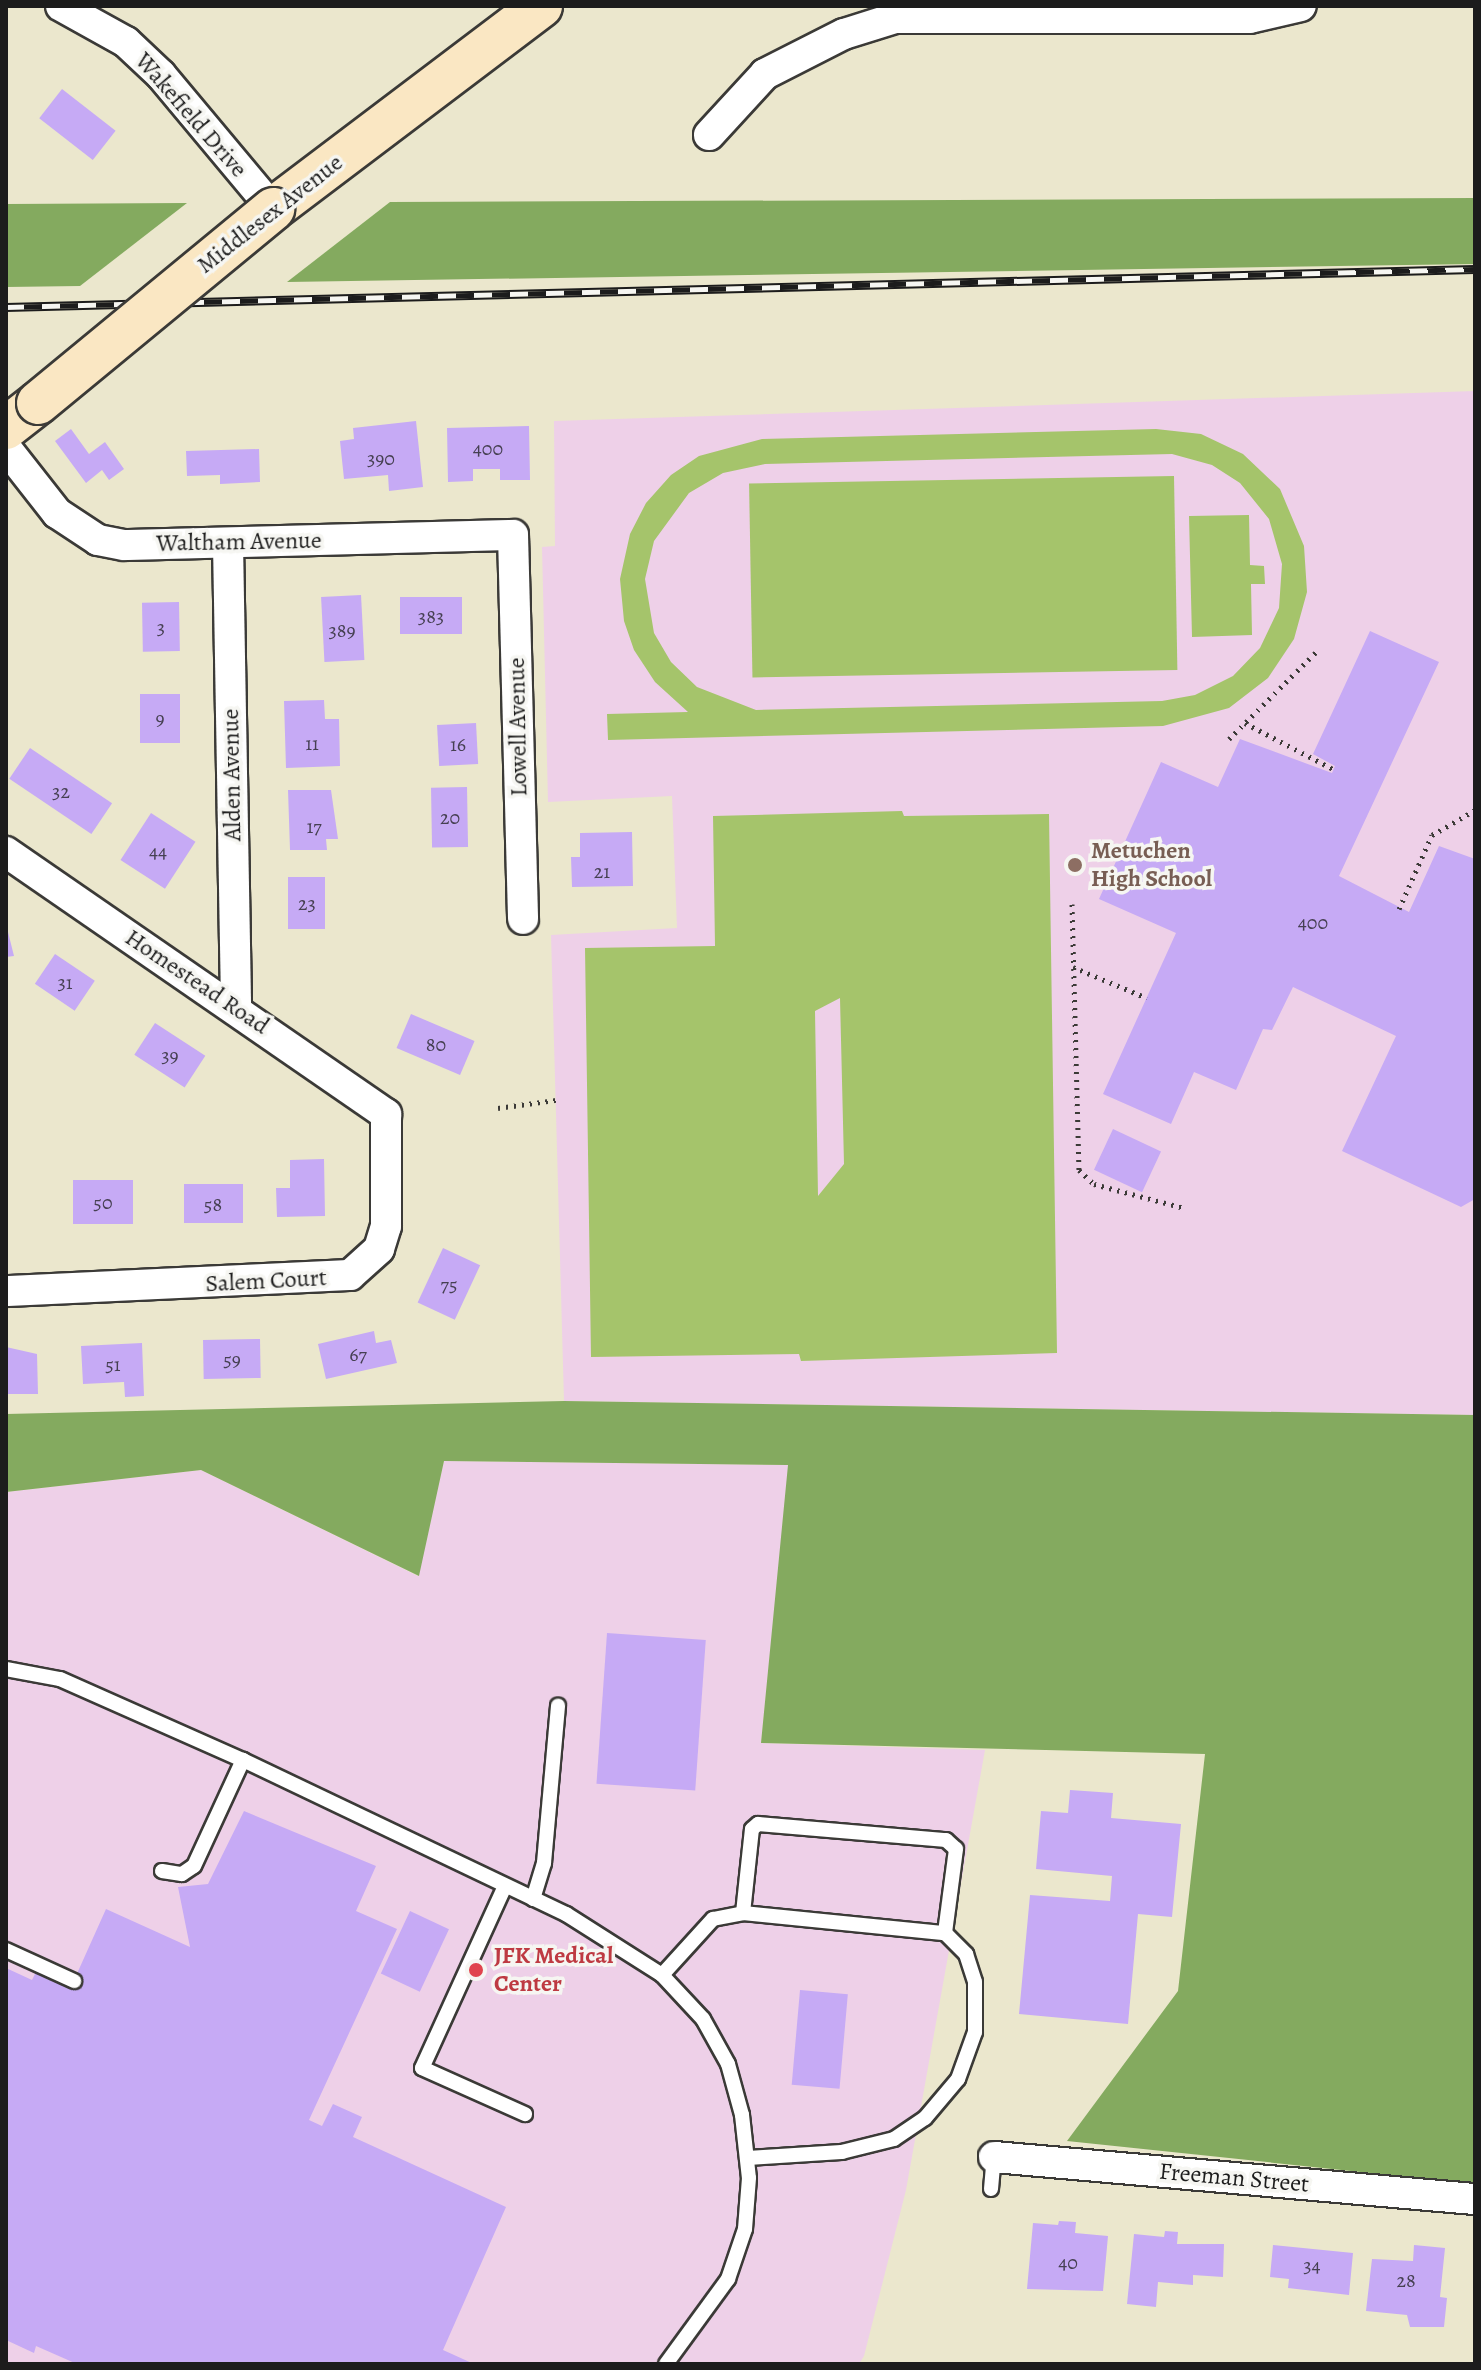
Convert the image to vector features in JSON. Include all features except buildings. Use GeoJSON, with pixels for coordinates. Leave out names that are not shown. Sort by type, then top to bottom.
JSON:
{"type":"FeatureCollection","features":[{"type":"Feature","properties":{"kind":"main road","name":"Middlesex Avenue"},"geometry":{"type":"LineString","coordinates":[[6,428],[273,209],[541,6]]}},
{"type":"Feature","properties":{"kind":"street","name":"Wakefield Drive"},"geometry":{"type":"LineString","coordinates":[[61,6],[135,50],[273,209]]}},
{"type":"Feature","properties":{"kind":"street"},"geometry":{"type":"LineString","coordinates":[[709,135],[765,74],[844,34],[895,18],[1021,12],[1250,18],[1301,6]]}},
{"type":"Feature","properties":{"kind":"street","name":"Waltham Avenue"},"geometry":{"type":"LineString","coordinates":[[6,448],[57,513],[98,540],[228,543],[513,535]]}},
{"type":"Feature","properties":{"kind":"street","name":"Lowell Avenue"},"geometry":{"type":"LineString","coordinates":[[513,535],[523,919]]}},
{"type":"Feature","properties":{"kind":"street","name":"Alden Avenue"},"geometry":{"type":"LineString","coordinates":[[228,543],[236,1007]]}},
{"type":"Feature","properties":{"kind":"street","name":"Homestead Road"},"geometry":{"type":"LineString","coordinates":[[6,852],[236,1007],[386,1114]]}},
{"type":"Feature","properties":{"kind":"street","name":"Salem Court"},"geometry":{"type":"LineString","coordinates":[[6,1291],[350,1275],[379,1249],[386,1226],[386,1114]]}},
{"type":"Feature","properties":{"kind":"street","name":"Freeman Street"},"geometry":{"type":"LineString","coordinates":[[994,2157],[1475,2199]]}},
{"type":"Feature","properties":{"kind":"lane"},"geometry":{"type":"LineString","coordinates":[[6,1669],[60,1679],[243,1760],[533,1899],[662,1975],[703,2019],[728,2064],[742,2115],[747,2158],[745,2229],[728,2279],[666,2364]]}},
{"type":"Feature","properties":{"kind":"lane"},"geometry":{"type":"LineString","coordinates":[[533,1899],[544,1863],[558,1706]]}},
{"type":"Feature","properties":{"kind":"lane"},"geometry":{"type":"LineString","coordinates":[[162,1871],[182,1874],[194,1866],[243,1760]]}},
{"type":"Feature","properties":{"kind":"lane"},"geometry":{"type":"LineString","coordinates":[[743,1913],[752,1829],[758,1824],[946,1840],[956,1849],[945,1933]]}},
{"type":"Feature","properties":{"kind":"lane"},"geometry":{"type":"LineString","coordinates":[[505,1886],[422,2068],[525,2114]]}},
{"type":"Feature","properties":{"kind":"lane"},"geometry":{"type":"LineString","coordinates":[[662,1975],[713,1919],[743,1913],[945,1933],[966,1954],[975,1982],[975,2032],[958,2079],[925,2118],[894,2139],[842,2152],[747,2158]]}},
{"type":"Feature","properties":{"kind":"lane"},"geometry":{"type":"LineString","coordinates":[[6,1950],[74,1981]]}},
{"type":"Feature","properties":{"kind":"lane"},"geometry":{"type":"LineString","coordinates":[[991,2189],[994,2157]]}},
{"type":"Feature","properties":{"kind":"path"},"geometry":{"type":"LineString","coordinates":[[1229,739],[1318,650]]}},
{"type":"Feature","properties":{"kind":"path"},"geometry":{"type":"LineString","coordinates":[[1245,723],[1333,769]]}},
{"type":"Feature","properties":{"kind":"path"},"geometry":{"type":"LineString","coordinates":[[1399,909],[1432,835],[1475,810]]}},
{"type":"Feature","properties":{"kind":"path"},"geometry":{"type":"LineString","coordinates":[[1072,904],[1079,1170],[1094,1184],[1144,1202],[1184,1208]]}},
{"type":"Feature","properties":{"kind":"path"},"geometry":{"type":"LineString","coordinates":[[1073,967],[1147,998]]}},
{"type":"Feature","properties":{"kind":"path"},"geometry":{"type":"LineString","coordinates":[[498,1108],[556,1100]]}},
{"type":"Feature","properties":{"kind":"shaded area","name":"Metuchen High School"},"geometry":{"type":"Polygon","coordinates":[[[1475,391],[1475,1415],[564,1401],[551,935],[677,928],[672,796],[548,802],[542,547],[555,546],[554,421],[1475,391]]]}},
{"type":"Feature","properties":{"kind":"shaded area","name":"JFK Medical Center"},"geometry":{"type":"Polygon","coordinates":[[[444,1461],[789,1465],[761,1743],[985,1750],[906,2190],[864,2356],[859,2364],[6,2364],[6,1492],[201,1470],[418,1576],[444,1461]]]}},
{"type":"Feature","properties":{"kind":"green space"},"geometry":{"type":"Polygon","coordinates":[[[1475,198],[1475,264],[287,282],[390,202],[1475,198]]]}},
{"type":"Feature","properties":{"kind":"green space"},"geometry":{"type":"Polygon","coordinates":[[[187,203],[80,286],[6,287],[6,204],[187,203]]]}},
{"type":"Feature","properties":{"kind":"green space"},"geometry":{"type":"Polygon","coordinates":[[[1156,429],[1201,434],[1243,454],[1280,489],[1304,546],[1307,592],[1294,639],[1268,678],[1229,708],[1163,726],[608,740],[607,714],[688,712],[655,682],[634,650],[624,621],[620,579],[630,534],[646,503],[671,475],[699,456],[762,439],[1156,429]],[[1172,454],[765,464],[723,473],[689,493],[654,541],[645,579],[654,633],[671,662],[697,687],[756,710],[1162,701],[1195,695],[1233,676],[1260,648],[1279,608],[1282,564],[1269,519],[1240,483],[1212,465],[1172,454]]]}},
{"type":"Feature","properties":{"kind":"green space"},"geometry":{"type":"Polygon","coordinates":[[[1174,476],[1177,670],[752,677],[749,483],[1174,476]]]}},
{"type":"Feature","properties":{"kind":"green space"},"geometry":{"type":"Polygon","coordinates":[[[1249,515],[1250,565],[1264,566],[1265,584],[1251,584],[1252,635],[1192,637],[1189,516],[1249,515]]]}},
{"type":"Feature","properties":{"kind":"green space"},"geometry":{"type":"Polygon","coordinates":[[[902,811],[904,816],[1049,814],[1057,1353],[801,1361],[799,1354],[591,1357],[585,948],[715,946],[713,816],[902,811]],[[840,998],[815,1011],[818,1196],[844,1164],[840,998]]]}},
{"type":"Feature","properties":{"kind":"green space"},"geometry":{"type":"Polygon","coordinates":[[[564,1401],[1475,1415],[1475,2184],[1067,2141],[1178,1991],[1205,1754],[761,1743],[788,1465],[444,1461],[419,1576],[201,1470],[6,1492],[6,1414],[564,1401]]]}},
{"type":"Feature","properties":{"kind":"railway"},"geometry":{"type":"LineString","coordinates":[[6,307],[1475,269]]}},
{"type":"Feature","properties":{"kind":"place","name":"Metuchen High School"},"geometry":{"type":"Point","coordinates":[1075,865]}},
{"type":"Feature","properties":{"kind":"place","name":"JFK Medical Center"},"geometry":{"type":"Point","coordinates":[476,1970]}}]}
